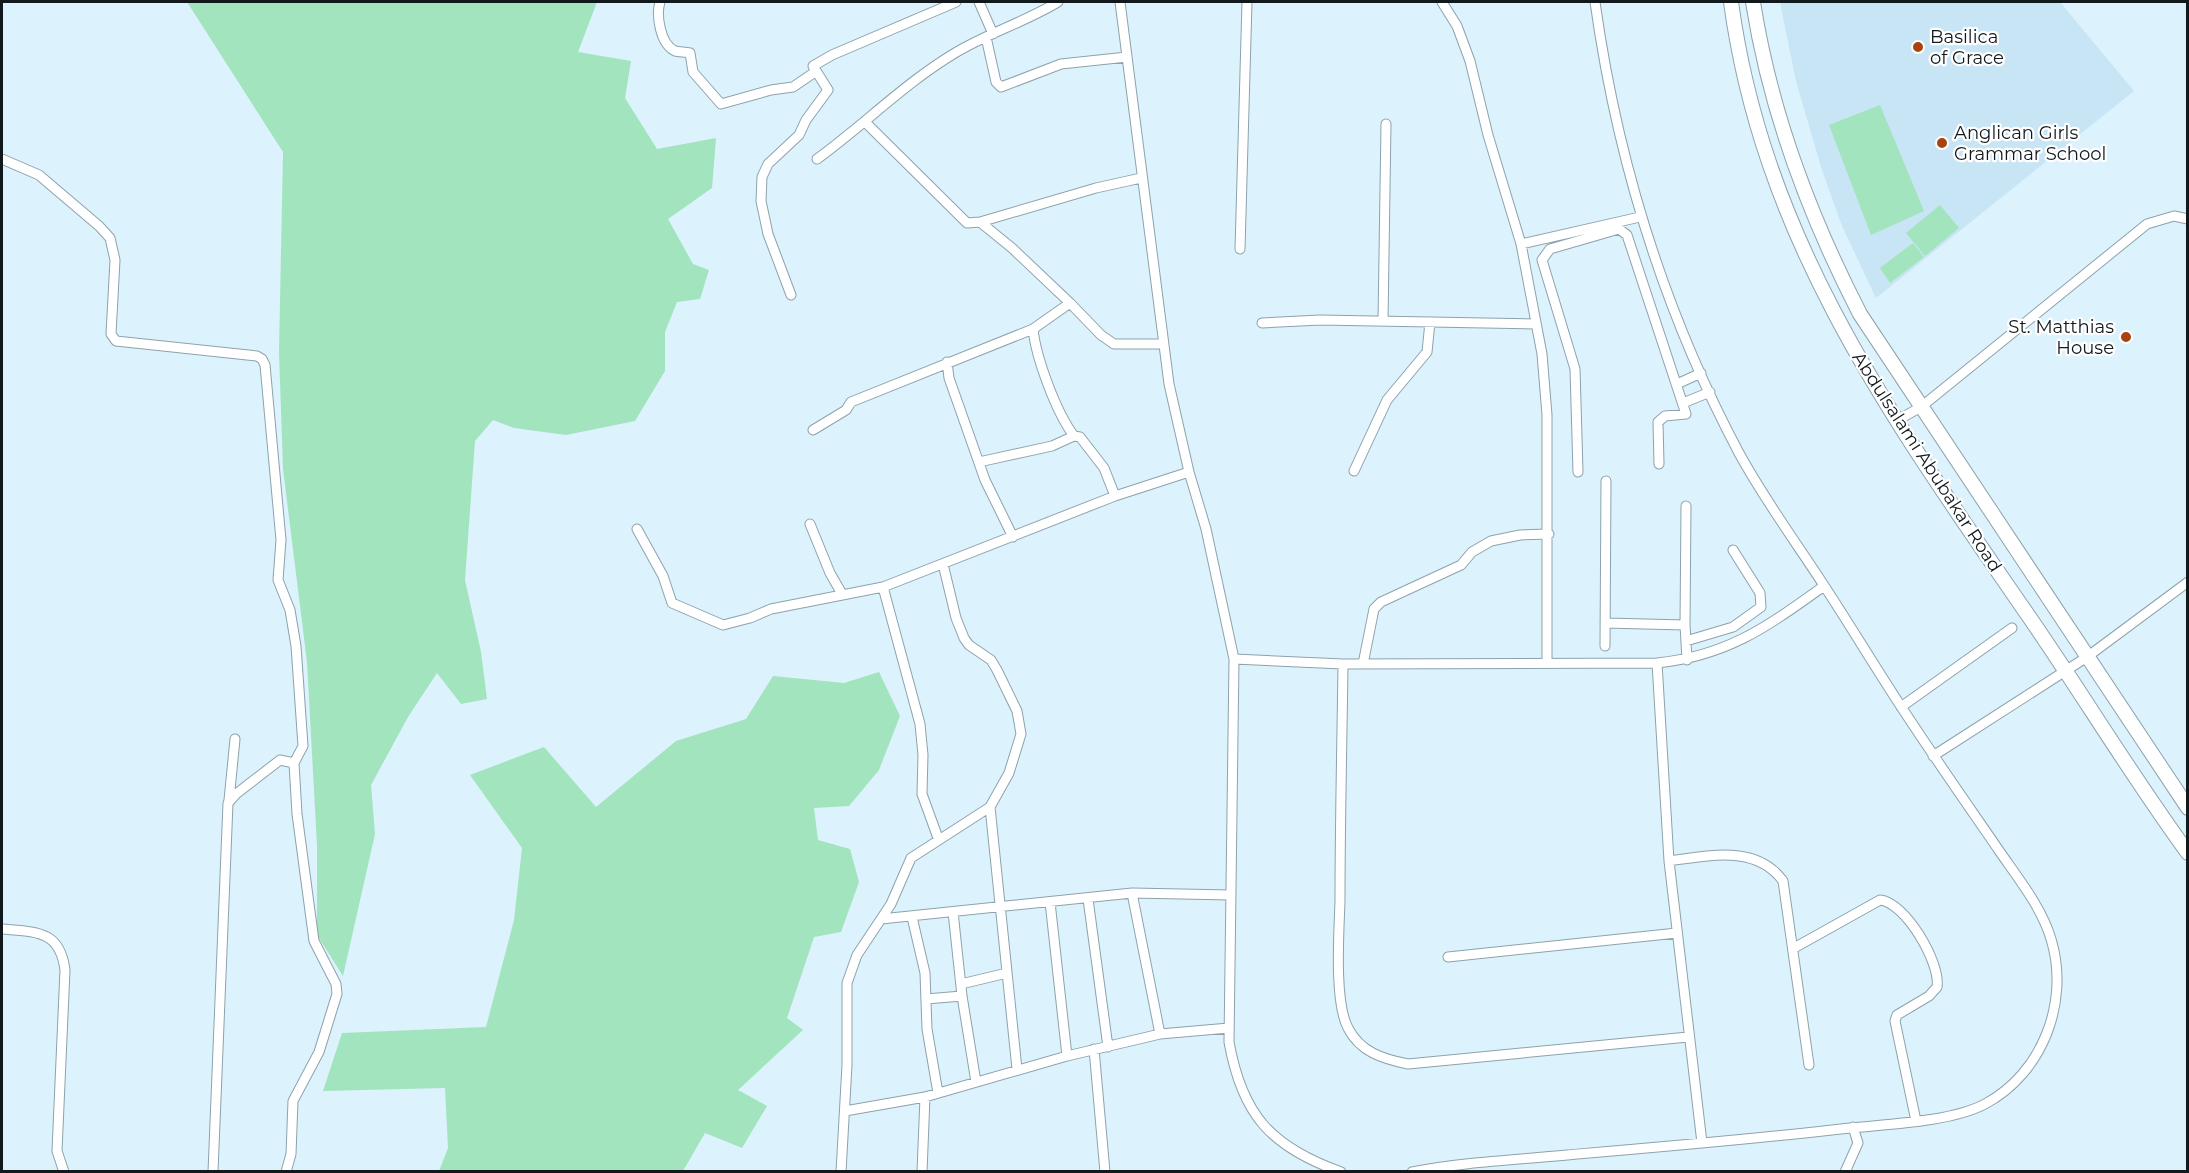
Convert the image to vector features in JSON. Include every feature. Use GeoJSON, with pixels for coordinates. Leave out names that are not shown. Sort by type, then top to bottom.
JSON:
{"type":"FeatureCollection","features":[{"type":"Feature","properties":{"kind":"main road","name":"Abdulsalami Abubakar Road"},"geometry":{"type":"LineString","coordinates":[[1731,2],[1736,42],[1762,140],[1810,268],[1840,328],[1896,421],[2067,670],[2133,776],[2187,854]]}},
{"type":"Feature","properties":{"kind":"main road","name":"Abdulsalami Abubakar Road"},"geometry":{"type":"LineString","coordinates":[[1753,2],[1760,47],[1775,108],[1826,246],[1860,314],[2187,808]]}},
{"type":"Feature","properties":{"kind":"street"},"geometry":{"type":"LineString","coordinates":[[660,2],[658,15],[666,41],[676,51],[690,53],[693,72],[721,104],[780,87],[793,87],[815,72]]}},
{"type":"Feature","properties":{"kind":"street"},"geometry":{"type":"LineString","coordinates":[[791,295],[768,234],[761,201],[762,177],[768,164],[800,135],[806,120],[827,93],[828,88],[815,72],[815,64],[956,2]]}},
{"type":"Feature","properties":{"kind":"street"},"geometry":{"type":"LineString","coordinates":[[979,2],[989,35],[996,82],[1001,87],[1061,64],[1127,57]]}},
{"type":"Feature","properties":{"kind":"street"},"geometry":{"type":"LineString","coordinates":[[817,159],[865,122],[909,83],[989,35],[1022,22],[1058,2]]}},
{"type":"Feature","properties":{"kind":"street"},"geometry":{"type":"LineString","coordinates":[[1120,2],[1141,178],[1176,425],[1206,529],[1234,659],[1229,1042],[1239,1087],[1251,1110],[1275,1137],[1293,1151],[1311,1161],[1341,1172]]}},
{"type":"Feature","properties":{"kind":"street"},"geometry":{"type":"LineString","coordinates":[[1240,249],[1247,2]]}},
{"type":"Feature","properties":{"kind":"street"},"geometry":{"type":"LineString","coordinates":[[1442,2],[1457,26],[1470,61],[1488,135],[1521,244],[1542,354],[1547,415],[1549,534],[1547,661]]}},
{"type":"Feature","properties":{"kind":"street"},"geometry":{"type":"LineString","coordinates":[[1412,1172],[1854,1128],[1916,1121],[1972,1109],[1999,1094],[2022,1074],[2037,1054],[2051,1023],[2056,997],[2056,970],[2048,929],[2010,867],[1901,707],[1739,453],[1701,373],[1661,278],[1640,217],[1615,118],[1595,2]]}},
{"type":"Feature","properties":{"kind":"street"},"geometry":{"type":"LineString","coordinates":[[865,122],[965,222],[980,222],[1096,188],[1141,178]]}},
{"type":"Feature","properties":{"kind":"street"},"geometry":{"type":"LineString","coordinates":[[1383,321],[1386,124]]}},
{"type":"Feature","properties":{"kind":"street"},"geometry":{"type":"LineString","coordinates":[[2,159],[39,175],[99,225],[110,238],[115,260],[111,334],[116,341],[208,350],[262,359],[281,540],[278,580],[290,610],[296,646],[303,746],[294,763],[297,814],[314,941],[336,984],[337,994],[319,1052],[293,1101],[291,1154],[286,1172]]}},
{"type":"Feature","properties":{"kind":"street"},"geometry":{"type":"LineString","coordinates":[[1896,421],[1921,407],[2147,224],[2174,216],[2187,219]]}},
{"type":"Feature","properties":{"kind":"street"},"geometry":{"type":"LineString","coordinates":[[1521,244],[1640,217]]}},
{"type":"Feature","properties":{"kind":"street"},"geometry":{"type":"LineString","coordinates":[[980,222],[1012,248],[1101,335],[1114,344],[1163,344]]}},
{"type":"Feature","properties":{"kind":"street"},"geometry":{"type":"LineString","coordinates":[[1578,472],[1575,369],[1542,260],[1544,254],[1550,249],[1619,230],[1624,231],[1686,414],[1665,416],[1658,422],[1659,464]]}},
{"type":"Feature","properties":{"kind":"street"},"geometry":{"type":"LineString","coordinates":[[813,430],[846,410],[851,402],[1033,329],[1070,303]]}},
{"type":"Feature","properties":{"kind":"street"},"geometry":{"type":"LineString","coordinates":[[1262,323],[1383,321],[1536,324]]}},
{"type":"Feature","properties":{"kind":"street"},"geometry":{"type":"LineString","coordinates":[[1354,471],[1387,400],[1427,352],[1430,322]]}},
{"type":"Feature","properties":{"kind":"street"},"geometry":{"type":"LineString","coordinates":[[1033,329],[1038,353],[1056,405],[1074,436]]}},
{"type":"Feature","properties":{"kind":"street"},"geometry":{"type":"LineString","coordinates":[[947,362],[949,378],[979,462],[1013,537]]}},
{"type":"Feature","properties":{"kind":"street"},"geometry":{"type":"LineString","coordinates":[[1677,384],[1701,373]]}},
{"type":"Feature","properties":{"kind":"street"},"geometry":{"type":"LineString","coordinates":[[1683,403],[1710,392]]}},
{"type":"Feature","properties":{"kind":"street"},"geometry":{"type":"LineString","coordinates":[[979,462],[1052,446],[1074,436],[1080,437],[1098,458],[1115,496]]}},
{"type":"Feature","properties":{"kind":"street"},"geometry":{"type":"LineString","coordinates":[[638,529],[663,576],[672,603],[719,626],[750,618],[768,610],[883,587],[1115,496],[1189,472]]}},
{"type":"Feature","properties":{"kind":"street"},"geometry":{"type":"LineString","coordinates":[[1605,646],[1606,481]]}},
{"type":"Feature","properties":{"kind":"street"},"geometry":{"type":"LineString","coordinates":[[1686,506],[1687,660]]}},
{"type":"Feature","properties":{"kind":"street"},"geometry":{"type":"LineString","coordinates":[[810,524],[830,573],[842,594]]}},
{"type":"Feature","properties":{"kind":"street"},"geometry":{"type":"LineString","coordinates":[[1363,664],[1374,609],[1381,602],[1453,569],[1464,562],[1472,552],[1491,541],[1520,535],[1549,534]]}},
{"type":"Feature","properties":{"kind":"street"},"geometry":{"type":"LineString","coordinates":[[1686,641],[1732,627],[1761,607],[1760,593],[1733,550]]}},
{"type":"Feature","properties":{"kind":"street"},"geometry":{"type":"LineString","coordinates":[[841,1172],[845,1111],[847,983],[860,948],[881,920],[911,858],[938,838],[990,807],[1009,773],[1021,734],[1019,720],[991,660],[969,645],[964,638],[956,618],[943,564]]}},
{"type":"Feature","properties":{"kind":"street"},"geometry":{"type":"LineString","coordinates":[[1934,756],[2087,657],[2187,582]]}},
{"type":"Feature","properties":{"kind":"street"},"geometry":{"type":"LineString","coordinates":[[1234,659],[1343,664],[1547,661],[1657,663],[1687,660],[1759,632],[1824,586]]}},
{"type":"Feature","properties":{"kind":"street"},"geometry":{"type":"LineString","coordinates":[[883,587],[920,724],[923,755],[922,794],[938,838]]}},
{"type":"Feature","properties":{"kind":"street"},"geometry":{"type":"LineString","coordinates":[[1605,623],[1685,625]]}},
{"type":"Feature","properties":{"kind":"street"},"geometry":{"type":"LineString","coordinates":[[1901,707],[2012,628]]}},
{"type":"Feature","properties":{"kind":"street"},"geometry":{"type":"LineString","coordinates":[[1657,663],[1669,861],[1702,1143]]}},
{"type":"Feature","properties":{"kind":"street"},"geometry":{"type":"LineString","coordinates":[[1343,664],[1339,958],[1343,1017],[1354,1038],[1372,1053],[1386,1060],[1408,1064],[1688,1036]]}},
{"type":"Feature","properties":{"kind":"street"},"geometry":{"type":"LineString","coordinates":[[213,1172],[225,836],[235,739]]}},
{"type":"Feature","properties":{"kind":"street"},"geometry":{"type":"LineString","coordinates":[[229,800],[280,760],[294,763]]}},
{"type":"Feature","properties":{"kind":"street"},"geometry":{"type":"LineString","coordinates":[[990,807],[1017,1069]]}},
{"type":"Feature","properties":{"kind":"street"},"geometry":{"type":"LineString","coordinates":[[1669,861],[1725,854],[1746,857],[1772,868],[1783,881],[1809,1065]]}},
{"type":"Feature","properties":{"kind":"street"},"geometry":{"type":"LineString","coordinates":[[881,920],[1132,893],[1231,895]]}},
{"type":"Feature","properties":{"kind":"street"},"geometry":{"type":"LineString","coordinates":[[1132,893],[1160,1034]]}},
{"type":"Feature","properties":{"kind":"street"},"geometry":{"type":"LineString","coordinates":[[1088,899],[1108,1047]]}},
{"type":"Feature","properties":{"kind":"street"},"geometry":{"type":"LineString","coordinates":[[1794,948],[1880,900],[1897,907],[1920,937],[1936,968],[1937,987],[1929,996],[1897,1015],[1895,1021],[1916,1121]]}},
{"type":"Feature","properties":{"kind":"street"},"geometry":{"type":"LineString","coordinates":[[1050,902],[1067,1056]]}},
{"type":"Feature","properties":{"kind":"street"},"geometry":{"type":"LineString","coordinates":[[953,912],[962,996],[976,1082]]}},
{"type":"Feature","properties":{"kind":"street"},"geometry":{"type":"LineString","coordinates":[[912,916],[925,973],[927,1029],[938,1093]]}},
{"type":"Feature","properties":{"kind":"street"},"geometry":{"type":"LineString","coordinates":[[2,929],[43,934],[54,940],[62,953],[64,970],[57,1151],[64,1172]]}},
{"type":"Feature","properties":{"kind":"street"},"geometry":{"type":"LineString","coordinates":[[1448,957],[1677,933]]}},
{"type":"Feature","properties":{"kind":"street"},"geometry":{"type":"LineString","coordinates":[[961,984],[1007,974]]}},
{"type":"Feature","properties":{"kind":"street"},"geometry":{"type":"LineString","coordinates":[[926,999],[962,996]]}},
{"type":"Feature","properties":{"kind":"street"},"geometry":{"type":"LineString","coordinates":[[845,1111],[925,1097],[1017,1069],[1160,1034],[1229,1028]]}},
{"type":"Feature","properties":{"kind":"street"},"geometry":{"type":"LineString","coordinates":[[1094,1050],[1105,1172]]}},
{"type":"Feature","properties":{"kind":"street"},"geometry":{"type":"LineString","coordinates":[[922,1172],[925,1097]]}},
{"type":"Feature","properties":{"kind":"street"},"geometry":{"type":"LineString","coordinates":[[1845,1172],[1858,1143],[1854,1128]]}},
{"type":"Feature","properties":{"kind":"shaded area","name":"Anglican Girls Grammar School"},"geometry":{"type":"Polygon","coordinates":[[[1780,2],[2060,2],[2134,91],[1876,298],[1842,226],[1821,167],[1796,81],[1780,2]]]}},
{"type":"Feature","properties":{"kind":"green space"},"geometry":{"type":"Polygon","coordinates":[[[187,2],[597,2],[578,52],[631,61],[625,98],[657,149],[716,138],[712,188],[668,219],[693,264],[709,270],[700,299],[677,302],[665,332],[665,371],[635,421],[566,435],[514,428],[493,420],[475,441],[465,580],[481,652],[487,699],[461,704],[437,673],[408,717],[371,785],[375,834],[343,976],[317,935],[317,845],[307,662],[283,469],[279,352],[283,152],[187,2]]]}},
{"type":"Feature","properties":{"kind":"green space"},"geometry":{"type":"Polygon","coordinates":[[[1880,105],[1924,211],[1871,235],[1829,125],[1880,105]]]}},
{"type":"Feature","properties":{"kind":"green space"},"geometry":{"type":"Polygon","coordinates":[[[1940,205],[1959,228],[1925,256],[1906,233],[1940,205]]]}},
{"type":"Feature","properties":{"kind":"green space"},"geometry":{"type":"Polygon","coordinates":[[[1913,243],[1924,257],[1890,283],[1880,268],[1913,243]]]}},
{"type":"Feature","properties":{"kind":"green space"},"geometry":{"type":"Polygon","coordinates":[[[879,672],[900,716],[879,770],[849,806],[814,808],[818,840],[850,849],[859,882],[841,932],[814,937],[787,1018],[803,1030],[738,1090],[767,1106],[742,1148],[705,1133],[683,1171],[439,1171],[448,1148],[445,1088],[323,1091],[342,1033],[486,1027],[514,920],[522,848],[470,775],[544,747],[596,807],[676,741],[746,719],[773,676],[844,683],[879,672]]]}},
{"type":"Feature","properties":{"kind":"place","name":"Basilica of Grace"},"geometry":{"type":"Point","coordinates":[1918,47]}},
{"type":"Feature","properties":{"kind":"place","name":"Anglican Girls Grammar School"},"geometry":{"type":"Point","coordinates":[1942,143]}},
{"type":"Feature","properties":{"kind":"place","name":"St. Matthias House"},"geometry":{"type":"Point","coordinates":[2126,337]}}]}
